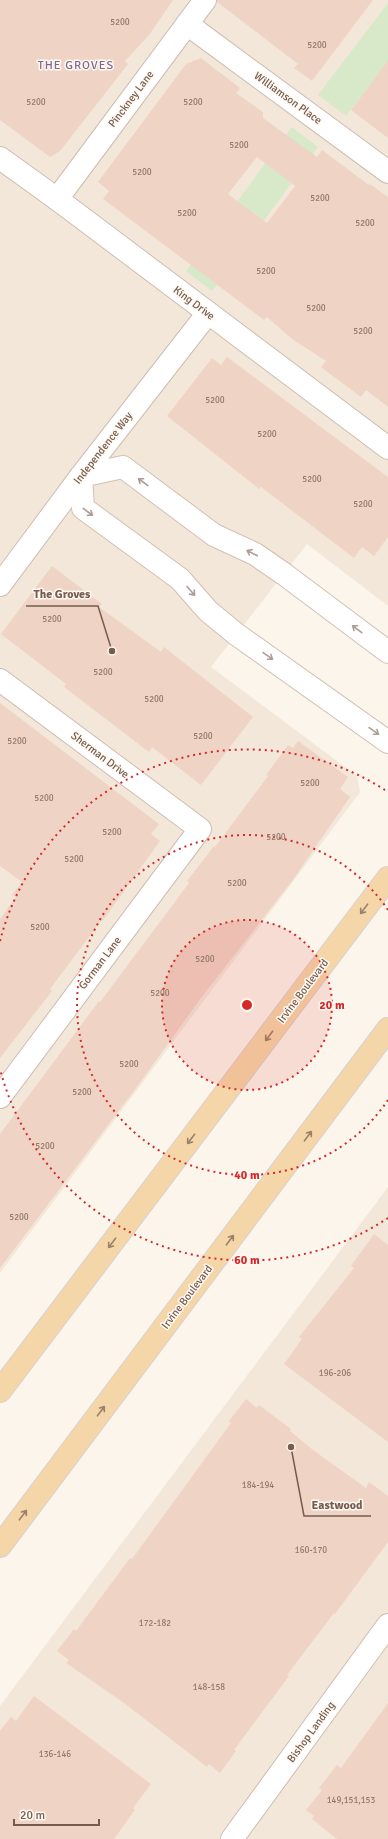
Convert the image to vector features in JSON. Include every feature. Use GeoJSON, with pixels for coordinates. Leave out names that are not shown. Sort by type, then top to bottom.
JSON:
{"type":"FeatureCollection","features":[{"type":"Feature","properties":{"kind":"main road","name":"Irvine Boulevard"},"geometry":{"type":"LineString","coordinates":[[0,1392],[388,878]]}},
{"type":"Feature","properties":{"kind":"main road","name":"Irvine Boulevard"},"geometry":{"type":"LineString","coordinates":[[0,1546],[388,1029]]}},
{"type":"Feature","properties":{"kind":"street","name":"Pinckney Lane"},"geometry":{"type":"LineString","coordinates":[[57,199],[205,0]]}},
{"type":"Feature","properties":{"kind":"street","name":"Williamson Place"},"geometry":{"type":"LineString","coordinates":[[187,24],[388,172]]}},
{"type":"Feature","properties":{"kind":"street","name":"King Drive"},"geometry":{"type":"LineString","coordinates":[[0,158],[57,199],[388,448]]}},
{"type":"Feature","properties":{"kind":"street","name":"Independence Way"},"geometry":{"type":"LineString","coordinates":[[0,585],[81,476],[208,313]]}},
{"type":"Feature","properties":{"kind":"street"},"geometry":{"type":"LineString","coordinates":[[388,652],[261,558],[214,535],[123,467],[81,476],[83,508],[180,579],[208,611],[236,634],[388,742]]}},
{"type":"Feature","properties":{"kind":"street","name":"Sherman Drive"},"geometry":{"type":"LineString","coordinates":[[0,680],[200,829]]}},
{"type":"Feature","properties":{"kind":"street","name":"Gorman Lane"},"geometry":{"type":"LineString","coordinates":[[0,1097],[200,829]]}},
{"type":"Feature","properties":{"kind":"street","name":"Bishop Landing"},"geometry":{"type":"LineString","coordinates":[[232,1839],[388,1625]]}},
{"type":"Feature","properties":{"kind":"shaded area","name":"THE GROVES"},"geometry":{"type":"Polygon","coordinates":[[[0,0],[388,0],[388,606],[307,544],[211,667],[357,776],[360,792],[0,1273],[0,0]]]}},
{"type":"Feature","properties":{"kind":"shaded area"},"geometry":{"type":"Polygon","coordinates":[[[388,1187],[388,1839],[0,1839],[0,1706],[388,1187]]]}},
{"type":"Feature","properties":{"kind":"green space"},"geometry":{"type":"Polygon","coordinates":[[[388,3],[388,62],[346,116],[318,95],[388,3]]]}},
{"type":"Feature","properties":{"kind":"green space"},"geometry":{"type":"Polygon","coordinates":[[[292,127],[318,147],[212,291],[186,271],[292,127]]]}},
{"type":"Feature","properties":{"kind":"building"},"geometry":{"type":"Polygon","coordinates":[[[0,0],[173,0],[149,35],[125,61],[128,64],[60,151],[50,157],[0,120],[0,0]]]}},
{"type":"Feature","properties":{"kind":"building"},"geometry":{"type":"Polygon","coordinates":[[[217,0],[373,0],[312,81],[294,68],[298,64],[217,2],[217,0]]]}},
{"type":"Feature","properties":{"kind":"building"},"geometry":{"type":"Polygon","coordinates":[[[201,58],[240,88],[236,93],[263,112],[263,118],[317,157],[322,150],[369,185],[370,184],[388,197],[388,407],[366,390],[361,397],[321,367],[326,361],[292,339],[267,317],[264,320],[103,199],[109,191],[98,182],[186,64],[201,58]],[[257,157],[228,194],[267,223],[295,186],[257,157]]]}},
{"type":"Feature","properties":{"kind":"building"},"geometry":{"type":"Polygon","coordinates":[[[388,61],[388,138],[351,110],[388,61]]]}},
{"type":"Feature","properties":{"kind":"building"},"geometry":{"type":"Polygon","coordinates":[[[227,357],[388,477],[388,537],[374,556],[362,547],[354,558],[261,487],[259,489],[167,416],[212,358],[221,365],[227,357]]]}},
{"type":"Feature","properties":{"kind":"building"},"geometry":{"type":"Polygon","coordinates":[[[52,566],[102,604],[99,607],[161,652],[164,647],[253,717],[201,785],[152,747],[149,752],[64,687],[66,684],[1,634],[52,566]]]}},
{"type":"Feature","properties":{"kind":"building"},"geometry":{"type":"Polygon","coordinates":[[[0,703],[159,824],[151,834],[160,841],[104,919],[50,989],[52,991],[0,1058],[0,919],[16,897],[12,895],[22,882],[0,866],[0,703]]]}},
{"type":"Feature","properties":{"kind":"building"},"geometry":{"type":"Polygon","coordinates":[[[298,741],[348,777],[340,789],[350,797],[292,881],[201,998],[136,1088],[0,1268],[0,1134],[189,883],[187,881],[214,846],[215,847],[268,776],[266,775],[288,745],[293,748],[298,741]]]}},
{"type":"Feature","properties":{"kind":"building"},"geometry":{"type":"Polygon","coordinates":[[[374,1234],[388,1245],[388,1442],[284,1364],[302,1339],[299,1337],[354,1268],[351,1266],[374,1234]]]}},
{"type":"Feature","properties":{"kind":"building"},"geometry":{"type":"Polygon","coordinates":[[[246,1399],[257,1408],[259,1405],[291,1429],[290,1431],[313,1450],[366,1488],[369,1482],[388,1496],[388,1542],[335,1614],[334,1613],[287,1675],[289,1676],[234,1750],[236,1751],[220,1773],[209,1764],[207,1767],[124,1703],[66,1663],[69,1660],[57,1651],[74,1629],[76,1631],[130,1558],[132,1559],[231,1423],[229,1421],[246,1399]]]}},
{"type":"Feature","properties":{"kind":"building"},"geometry":{"type":"Polygon","coordinates":[[[34,1696],[151,1784],[133,1808],[135,1810],[114,1839],[0,1839],[0,1731],[11,1717],[16,1721],[34,1696]]]}},
{"type":"Feature","properties":{"kind":"building"},"geometry":{"type":"Polygon","coordinates":[[[388,1703],[388,1839],[337,1839],[312,1819],[314,1816],[306,1810],[322,1790],[319,1788],[337,1765],[341,1768],[388,1703]]]}},
{"type":"Feature","properties":{"kind":"place","name":"The Groves"},"geometry":{"type":"Point","coordinates":[112,651]}},
{"type":"Feature","properties":{"kind":"place","name":"Eastwood"},"geometry":{"type":"Point","coordinates":[291,1447]}},
{"type":"Feature","properties":{"kind":"district","name":"THE GROVES"},"geometry":{"type":"Point","coordinates":[76,65]}}]}
